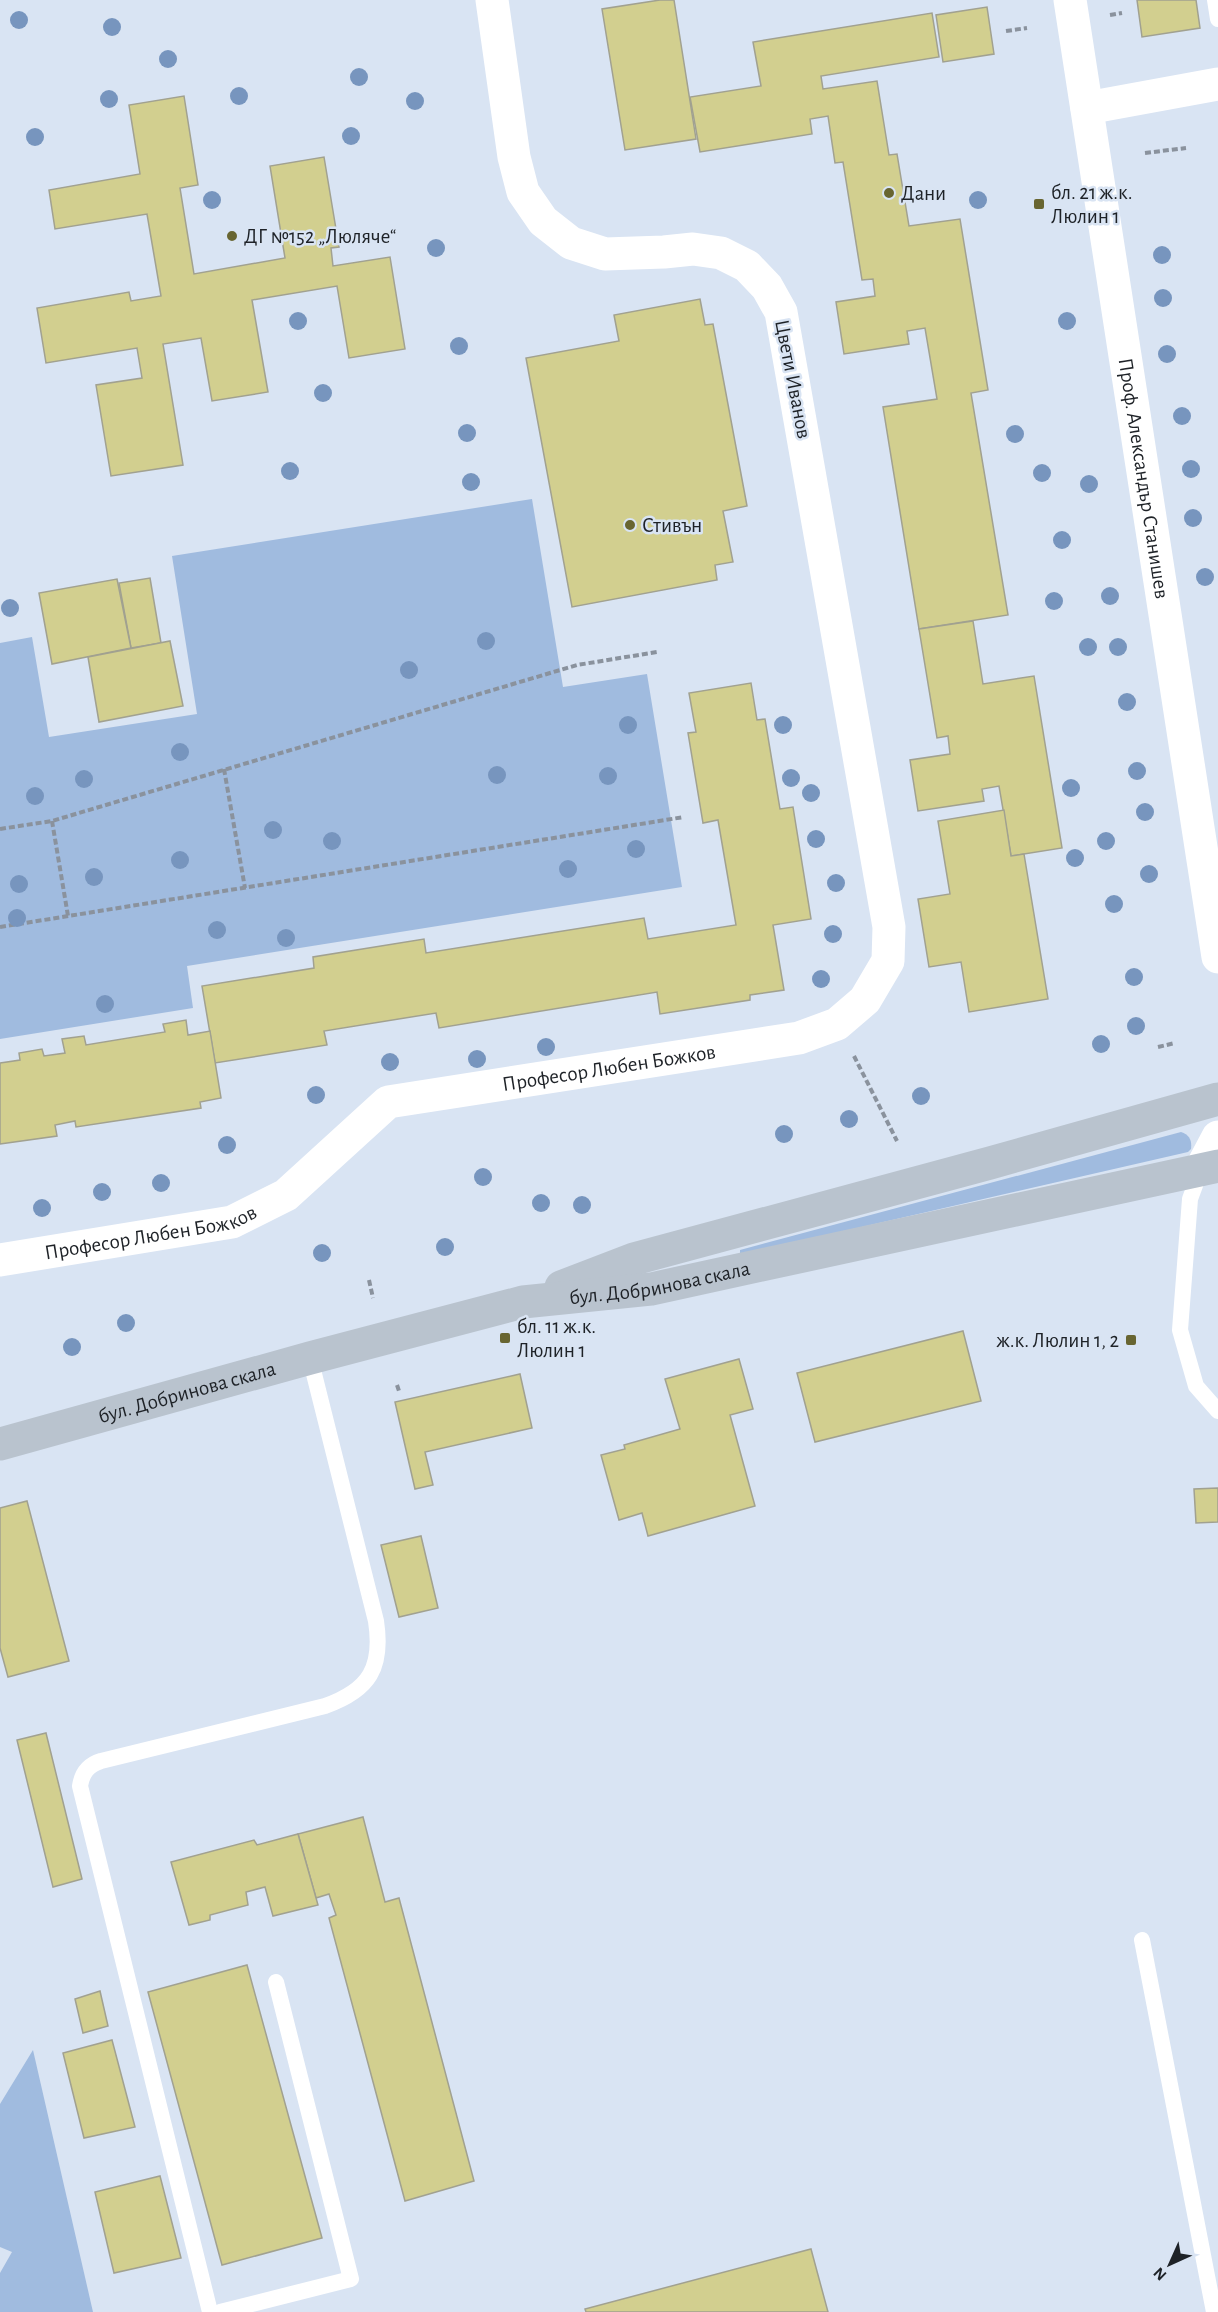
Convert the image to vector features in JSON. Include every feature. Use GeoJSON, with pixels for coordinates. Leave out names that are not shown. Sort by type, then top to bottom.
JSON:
{"type":"FeatureCollection","features":[{"type":"Feature","properties":{"kind":"main road"},"geometry":{"type":"LineString","coordinates":[[523,1302],[634,1258],[990,1163],[1218,1099]]}},
{"type":"Feature","properties":{"kind":"main road","name":"бул. Добринова скала"},"geometry":{"type":"LineString","coordinates":[[0,1444],[523,1302],[651,1289],[1210,1168]]}},
{"type":"Feature","properties":{"kind":"street","name":"Цвети Иванов"},"geometry":{"type":"LineString","coordinates":[[492,0],[514,157],[523,192],[543,221],[572,243],[605,254],[693,249],[722,253],[747,266],[772,295],[781,312],[785,331],[836,623]]}},
{"type":"Feature","properties":{"kind":"street","name":"Проф. Александър Станишев"},"geometry":{"type":"LineString","coordinates":[[1070,0],[1218,957]]}},
{"type":"Feature","properties":{"kind":"street"},"geometry":{"type":"LineString","coordinates":[[1087,108],[1218,84]]}},
{"type":"Feature","properties":{"kind":"street","name":"Професор Любен Божков"},"geometry":{"type":"LineString","coordinates":[[0,1260],[232,1222],[286,1194],[388,1102],[799,1038],[837,1024],[866,1000],[888,961],[889,927],[836,623]]}},
{"type":"Feature","properties":{"kind":"street"},"geometry":{"type":"LineString","coordinates":[[1210,1168],[1218,1137]]}},
{"type":"Feature","properties":{"kind":"lane"},"geometry":{"type":"LineString","coordinates":[[1215,0],[1218,19]]}},
{"type":"Feature","properties":{"kind":"lane"},"geometry":{"type":"LineString","coordinates":[[1210,1168],[1190,1199],[1180,1330],[1196,1386],[1218,1411]]}},
{"type":"Feature","properties":{"kind":"lane"},"geometry":{"type":"LineString","coordinates":[[210,2312],[80,1786],[81,1778],[86,1770],[92,1764],[101,1761],[346,1699],[364,1684],[375,1665],[379,1643],[376,1621],[310,1358]]}},
{"type":"Feature","properties":{"kind":"lane"},"geometry":{"type":"LineString","coordinates":[[1142,1940],[1214,2312]]}},
{"type":"Feature","properties":{"kind":"lane"},"geometry":{"type":"LineString","coordinates":[[220,2312],[351,2279],[276,1982]]}},
{"type":"Feature","properties":{"kind":"path"},"geometry":{"type":"LineString","coordinates":[[1106,16],[1122,13]]}},
{"type":"Feature","properties":{"kind":"path"},"geometry":{"type":"LineString","coordinates":[[1006,31],[1027,28]]}},
{"type":"Feature","properties":{"kind":"path"},"geometry":{"type":"LineString","coordinates":[[1145,153],[1186,148]]}},
{"type":"Feature","properties":{"kind":"path"},"geometry":{"type":"LineString","coordinates":[[0,829],[52,820],[577,665],[657,652]]}},
{"type":"Feature","properties":{"kind":"path"},"geometry":{"type":"LineString","coordinates":[[224,769],[244,888]]}},
{"type":"Feature","properties":{"kind":"path"},"geometry":{"type":"LineString","coordinates":[[0,927],[684,817]]}},
{"type":"Feature","properties":{"kind":"path"},"geometry":{"type":"LineString","coordinates":[[52,820],[68,916]]}},
{"type":"Feature","properties":{"kind":"path"},"geometry":{"type":"LineString","coordinates":[[837,1024],[897,1140]]}},
{"type":"Feature","properties":{"kind":"path"},"geometry":{"type":"LineString","coordinates":[[1158,1047],[1175,1043]]}},
{"type":"Feature","properties":{"kind":"path"},"geometry":{"type":"LineString","coordinates":[[369,1280],[374,1298]]}},
{"type":"Feature","properties":{"kind":"path"},"geometry":{"type":"LineString","coordinates":[[397,1385],[399,1391]]}},
{"type":"Feature","properties":{"kind":"shaded area"},"geometry":{"type":"Polygon","coordinates":[[[532,499],[563,687],[647,674],[682,887],[187,966],[193,1008],[0,1039],[0,643],[32,637],[49,737],[197,714],[172,556],[532,499]]]}},
{"type":"Feature","properties":{"kind":"shaded area"},"geometry":{"type":"Polygon","coordinates":[[[1181,1132],[1191,1141],[1191,1149],[1188,1152],[740,1255],[740,1250],[1181,1132]]]}},
{"type":"Feature","properties":{"kind":"shaded area"},"geometry":{"type":"Polygon","coordinates":[[[33,2050],[93,2312],[0,2312],[0,2273],[12,2252],[0,2247],[0,2104],[33,2050]]]}},
{"type":"Feature","properties":{"kind":"building"},"geometry":{"type":"Polygon","coordinates":[[[674,0],[696,139],[625,150],[602,9],[674,0]]]}},
{"type":"Feature","properties":{"kind":"building"},"geometry":{"type":"Polygon","coordinates":[[[1137,0],[1196,0],[1200,28],[1142,37],[1137,0]]]}},
{"type":"Feature","properties":{"kind":"building"},"geometry":{"type":"Polygon","coordinates":[[[987,7],[994,54],[943,62],[936,15],[987,7]]]}},
{"type":"Feature","properties":{"kind":"building"},"geometry":{"type":"Polygon","coordinates":[[[932,13],[939,57],[821,76],[823,89],[877,81],[889,155],[897,154],[909,226],[960,219],[988,390],[971,393],[1008,615],[919,629],[883,407],[937,399],[925,328],[907,331],[909,344],[844,354],[836,302],[875,296],[873,279],[862,280],[843,162],[835,163],[828,116],[810,119],[812,134],[700,152],[690,97],[761,86],[753,42],[932,13]]]}},
{"type":"Feature","properties":{"kind":"building"},"geometry":{"type":"Polygon","coordinates":[[[184,96],[198,185],[180,188],[194,274],[285,258],[270,166],[324,157],[339,247],[331,248],[333,266],[390,257],[405,349],[349,358],[337,286],[252,300],[268,392],[212,401],[201,338],[163,344],[183,465],[111,476],[96,385],[142,378],[137,348],[46,363],[37,308],[129,292],[131,301],[161,296],[147,214],[55,229],[49,190],[140,174],[129,105],[184,96]]]}},
{"type":"Feature","properties":{"kind":"building"},"geometry":{"type":"Polygon","coordinates":[[[700,299],[705,325],[713,324],[747,506],[723,511],[733,562],[715,565],[717,580],[572,607],[526,358],[619,341],[614,315],[700,299]]]}},
{"type":"Feature","properties":{"kind":"building"},"geometry":{"type":"Polygon","coordinates":[[[150,578],[161,643],[131,648],[119,583],[150,578]]]}},
{"type":"Feature","properties":{"kind":"building"},"geometry":{"type":"Polygon","coordinates":[[[117,579],[131,648],[52,664],[39,593],[117,579]]]}},
{"type":"Feature","properties":{"kind":"building"},"geometry":{"type":"Polygon","coordinates":[[[973,621],[983,684],[1034,676],[1062,848],[1011,856],[999,786],[982,789],[984,801],[918,811],[910,760],[950,754],[948,736],[937,738],[919,629],[973,621]]]}},
{"type":"Feature","properties":{"kind":"building"},"geometry":{"type":"Polygon","coordinates":[[[170,641],[183,706],[99,722],[88,657],[170,641]]]}},
{"type":"Feature","properties":{"kind":"building"},"geometry":{"type":"Polygon","coordinates":[[[751,683],[757,720],[765,719],[780,809],[793,807],[811,919],[773,925],[784,990],[750,995],[750,1000],[660,1014],[657,992],[439,1028],[436,1013],[324,1031],[327,1045],[215,1063],[202,986],[314,968],[313,957],[424,939],[426,953],[644,918],[648,939],[736,925],[718,820],[703,823],[688,733],[696,732],[689,693],[751,683]]]}},
{"type":"Feature","properties":{"kind":"building"},"geometry":{"type":"Polygon","coordinates":[[[1004,810],[1011,856],[1024,854],[1048,999],[969,1012],[961,962],[929,967],[918,899],[950,894],[938,821],[1004,810]]]}},
{"type":"Feature","properties":{"kind":"building"},"geometry":{"type":"Polygon","coordinates":[[[186,1020],[188,1035],[210,1031],[221,1098],[200,1102],[201,1108],[76,1127],[75,1121],[55,1125],[57,1136],[0,1144],[0,1063],[20,1060],[19,1053],[42,1049],[44,1056],[65,1053],[62,1039],[84,1036],[86,1045],[165,1032],[163,1024],[186,1020]]]}},
{"type":"Feature","properties":{"kind":"building"},"geometry":{"type":"Polygon","coordinates":[[[963,1331],[981,1401],[815,1442],[797,1373],[963,1331]]]}},
{"type":"Feature","properties":{"kind":"building"},"geometry":{"type":"Polygon","coordinates":[[[739,1359],[753,1409],[730,1415],[755,1506],[648,1536],[642,1513],[619,1520],[601,1455],[625,1449],[624,1445],[680,1429],[665,1379],[739,1359]]]}},
{"type":"Feature","properties":{"kind":"building"},"geometry":{"type":"Polygon","coordinates":[[[520,1374],[532,1428],[425,1452],[433,1485],[415,1489],[395,1402],[520,1374]]]}},
{"type":"Feature","properties":{"kind":"building"},"geometry":{"type":"Polygon","coordinates":[[[1218,1488],[1218,1522],[1196,1523],[1194,1489],[1218,1488]]]}},
{"type":"Feature","properties":{"kind":"building"},"geometry":{"type":"Polygon","coordinates":[[[27,1501],[69,1661],[8,1677],[0,1648],[0,1508],[27,1501]]]}},
{"type":"Feature","properties":{"kind":"building"},"geometry":{"type":"Polygon","coordinates":[[[421,1536],[438,1608],[399,1617],[381,1545],[421,1536]]]}},
{"type":"Feature","properties":{"kind":"building"},"geometry":{"type":"Polygon","coordinates":[[[46,1733],[82,1879],[53,1887],[17,1740],[46,1733]]]}},
{"type":"Feature","properties":{"kind":"building"},"geometry":{"type":"Polygon","coordinates":[[[363,1817],[385,1902],[399,1898],[474,2181],[405,2201],[329,1918],[336,1915],[329,1894],[316,1898],[298,1834],[363,1817]]]}},
{"type":"Feature","properties":{"kind":"building"},"geometry":{"type":"Polygon","coordinates":[[[298,1834],[318,1905],[273,1916],[265,1887],[246,1892],[248,1905],[210,1915],[210,1920],[189,1925],[171,1862],[254,1840],[257,1845],[298,1834]]]}},
{"type":"Feature","properties":{"kind":"building"},"geometry":{"type":"Polygon","coordinates":[[[247,1965],[322,2238],[222,2265],[148,1992],[247,1965]]]}},
{"type":"Feature","properties":{"kind":"building"},"geometry":{"type":"Polygon","coordinates":[[[100,1991],[108,2026],[83,2033],[75,1999],[100,1991]]]}},
{"type":"Feature","properties":{"kind":"building"},"geometry":{"type":"Polygon","coordinates":[[[112,2040],[135,2127],[84,2138],[63,2053],[112,2040]]]}},
{"type":"Feature","properties":{"kind":"building"},"geometry":{"type":"Polygon","coordinates":[[[160,2176],[181,2258],[114,2273],[95,2192],[160,2176]]]}},
{"type":"Feature","properties":{"kind":"building"},"geometry":{"type":"Polygon","coordinates":[[[811,2249],[828,2312],[586,2312],[585,2309],[811,2249]]]}},
{"type":"Feature","properties":{"kind":"place","name":"Дани"},"geometry":{"type":"Point","coordinates":[889,193]}},
{"type":"Feature","properties":{"kind":"place","name":"бл. 21 ж.к. Люлин 1"},"geometry":{"type":"Point","coordinates":[1039,204]}},
{"type":"Feature","properties":{"kind":"place","name":"ДГ №152 „Люляче“"},"geometry":{"type":"Point","coordinates":[232,236]}},
{"type":"Feature","properties":{"kind":"place","name":"Стивън"},"geometry":{"type":"Point","coordinates":[630,525]}},
{"type":"Feature","properties":{"kind":"place","name":"бл. 11 ж.к. Люлин 1"},"geometry":{"type":"Point","coordinates":[505,1338]}},
{"type":"Feature","properties":{"kind":"place","name":"ж.к. Люлин 1, 2"},"geometry":{"type":"Point","coordinates":[1131,1340]}}]}
